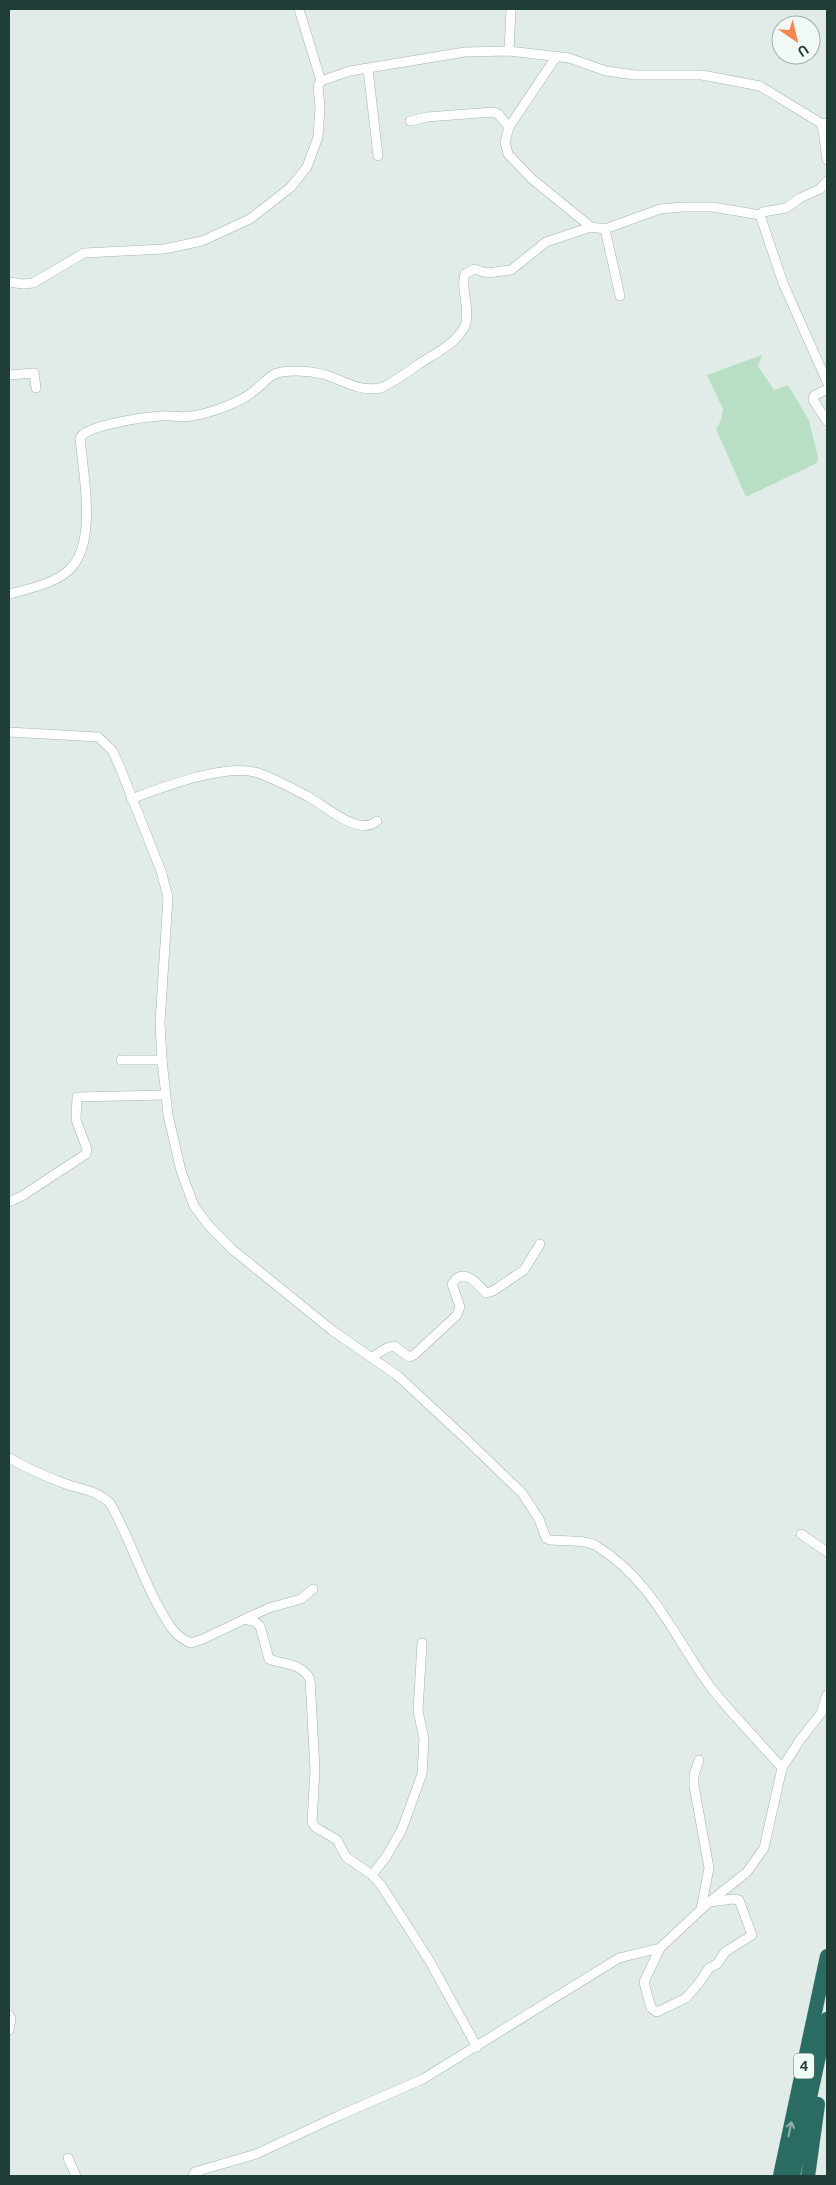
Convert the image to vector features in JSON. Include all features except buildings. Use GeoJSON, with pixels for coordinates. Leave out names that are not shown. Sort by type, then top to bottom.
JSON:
{"type":"FeatureCollection","features":[{"type":"Feature","properties":{"kind":"highway","name":"4"},"geometry":{"type":"LineString","coordinates":[[780,2176],[827,1956]]}},
{"type":"Feature","properties":{"kind":"highway","name":"4"},"geometry":{"type":"LineString","coordinates":[[793,2176],[827,2022]]}},
{"type":"Feature","properties":{"kind":"highway"},"geometry":{"type":"LineString","coordinates":[[808,2176],[814,2146],[827,2022]]}},
{"type":"Feature","properties":{"kind":"street"},"geometry":{"type":"LineString","coordinates":[[299,9],[321,81]]}},
{"type":"Feature","properties":{"kind":"street"},"geometry":{"type":"LineString","coordinates":[[509,51],[510,9]]}},
{"type":"Feature","properties":{"kind":"street"},"geometry":{"type":"LineString","coordinates":[[9,282],[33,283],[90,251],[164,249],[202,241],[250,219],[291,187],[307,167],[318,137],[320,107],[318,86],[321,81],[350,71],[465,52],[509,51],[569,58],[606,72],[635,75],[702,75],[760,86],[770,90],[825,124],[827,160]]}},
{"type":"Feature","properties":{"kind":"street"},"geometry":{"type":"LineString","coordinates":[[556,57],[509,127],[505,142],[508,154],[532,179],[591,227]]}},
{"type":"Feature","properties":{"kind":"street"},"geometry":{"type":"LineString","coordinates":[[368,68],[378,156]]}},
{"type":"Feature","properties":{"kind":"street"},"geometry":{"type":"LineString","coordinates":[[410,122],[427,117],[493,112],[498,114],[509,127]]}},
{"type":"Feature","properties":{"kind":"street"},"geometry":{"type":"LineString","coordinates":[[9,594],[52,580],[69,570],[79,556],[84,537],[87,499],[80,438],[84,432],[106,425],[162,416],[192,416],[200,414],[242,399],[256,391],[270,376],[280,372],[324,374],[355,388],[382,388],[456,339],[465,325],[467,297],[463,282],[465,274],[474,269],[487,273],[511,270],[546,242],[591,227],[605,229],[660,209],[713,207],[760,215],[763,212],[786,208],[800,198],[820,189],[827,181]]}},
{"type":"Feature","properties":{"kind":"street"},"geometry":{"type":"LineString","coordinates":[[760,215],[783,283],[827,382]]}},
{"type":"Feature","properties":{"kind":"street"},"geometry":{"type":"LineString","coordinates":[[605,229],[620,296]]}},
{"type":"Feature","properties":{"kind":"street"},"geometry":{"type":"LineString","coordinates":[[9,375],[34,373],[36,388]]}},
{"type":"Feature","properties":{"kind":"street"},"geometry":{"type":"LineString","coordinates":[[827,389],[814,396],[813,400],[827,421]]}},
{"type":"Feature","properties":{"kind":"street"},"geometry":{"type":"LineString","coordinates":[[9,732],[98,737],[108,745],[116,758],[131,800],[161,871],[168,897],[160,1023],[165,1095],[181,1171],[190,1197],[199,1214],[233,1250],[302,1307],[405,1383],[522,1493],[539,1519],[546,1538],[592,1544],[630,1573],[665,1614],[710,1686],[782,1768]]}},
{"type":"Feature","properties":{"kind":"street"},"geometry":{"type":"LineString","coordinates":[[131,800],[185,780],[214,774],[249,771],[263,774],[308,796],[350,822],[371,825],[377,821]]}},
{"type":"Feature","properties":{"kind":"street"},"geometry":{"type":"LineString","coordinates":[[121,1060],[162,1060]]}},
{"type":"Feature","properties":{"kind":"street"},"geometry":{"type":"LineString","coordinates":[[9,1202],[22,1196],[86,1154],[87,1149],[76,1120],[76,1097],[165,1095]]}},
{"type":"Feature","properties":{"kind":"street"},"geometry":{"type":"LineString","coordinates":[[372,1357],[394,1346],[409,1356],[414,1355],[457,1315],[460,1307],[452,1284],[454,1279],[464,1276],[472,1278],[486,1293],[493,1291],[524,1270],[540,1244]]}},
{"type":"Feature","properties":{"kind":"street"},"geometry":{"type":"LineString","coordinates":[[9,1458],[64,1484],[102,1495],[110,1503],[171,1627],[191,1643],[203,1640],[269,1608],[301,1599],[312,1589]]}},
{"type":"Feature","properties":{"kind":"street"},"geometry":{"type":"LineString","coordinates":[[800,1534],[827,1552]]}},
{"type":"Feature","properties":{"kind":"street"},"geometry":{"type":"LineString","coordinates":[[245,1619],[255,1622],[260,1626],[269,1659],[301,1668],[309,1677],[315,1770],[312,1822],[315,1827],[337,1840],[347,1858],[372,1875],[381,1885],[428,1960],[477,2047]]}},
{"type":"Feature","properties":{"kind":"street"},"geometry":{"type":"LineString","coordinates":[[372,1875],[386,1857],[402,1829],[422,1774],[424,1739],[418,1710],[422,1642]]}},
{"type":"Feature","properties":{"kind":"street"},"geometry":{"type":"LineString","coordinates":[[704,1906],[734,1899],[739,1900],[752,1935],[725,1952],[717,1964],[709,1968],[700,1983],[686,1998],[657,2012],[651,2008],[644,1982],[660,1948],[704,1906],[747,1872],[764,1848],[782,1768],[800,1740],[821,1713],[827,1695]]}},
{"type":"Feature","properties":{"kind":"street"},"geometry":{"type":"LineString","coordinates":[[699,1760],[694,1775],[694,1786],[709,1868],[704,1906]]}},
{"type":"Feature","properties":{"kind":"street"},"geometry":{"type":"LineString","coordinates":[[192,2176],[197,2172],[256,2154],[423,2079],[618,1958],[660,1948]]}},
{"type":"Feature","properties":{"kind":"street"},"geometry":{"type":"LineString","coordinates":[[9,2015],[11,2019],[9,2030]]}},
{"type":"Feature","properties":{"kind":"street"},"geometry":{"type":"LineString","coordinates":[[68,2158],[76,2176]]}},
{"type":"Feature","properties":{"kind":"green space"},"geometry":{"type":"Polygon","coordinates":[[[762,355],[758,366],[774,390],[788,385],[809,420],[818,458],[817,463],[746,497],[716,429],[721,420],[723,409],[707,375],[762,355]]]}}]}
